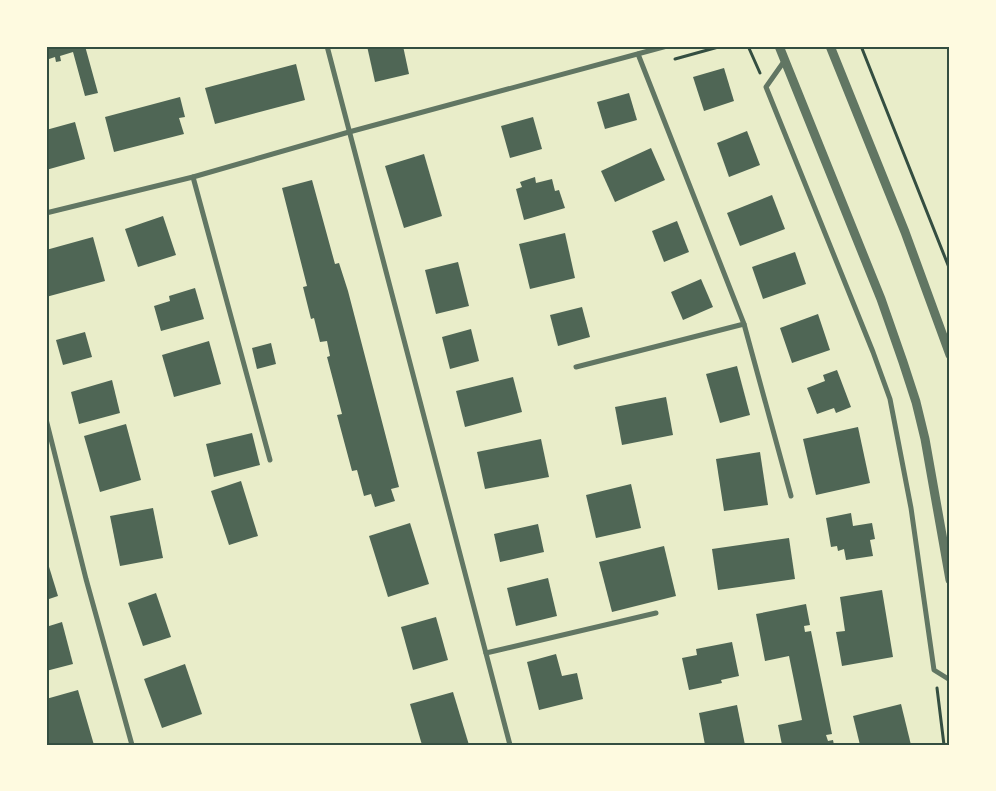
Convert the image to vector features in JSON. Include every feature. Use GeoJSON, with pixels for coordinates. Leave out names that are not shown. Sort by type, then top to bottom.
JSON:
{"type":"FeatureCollection","features":[{"type":"Feature","properties":{"kind":"street"},"geometry":{"type":"LineString","coordinates":[[326,46],[510,745]]}},
{"type":"Feature","properties":{"kind":"street"},"geometry":{"type":"LineString","coordinates":[[46,213],[193,176],[667,46]]}},
{"type":"Feature","properties":{"kind":"street"},"geometry":{"type":"LineString","coordinates":[[779,46],[881,299],[906,370],[925,439],[950,580]]}},
{"type":"Feature","properties":{"kind":"street"},"geometry":{"type":"LineString","coordinates":[[830,46],[905,232],[950,355]]}},
{"type":"Feature","properties":{"kind":"street"},"geometry":{"type":"LineString","coordinates":[[638,54],[744,324],[791,496]]}},
{"type":"Feature","properties":{"kind":"street"},"geometry":{"type":"LineString","coordinates":[[785,60],[766,87],[874,352],[890,399],[911,508],[934,670],[950,680]]}},
{"type":"Feature","properties":{"kind":"street"},"geometry":{"type":"LineString","coordinates":[[193,176],[270,460]]}},
{"type":"Feature","properties":{"kind":"street"},"geometry":{"type":"LineString","coordinates":[[576,367],[744,324]]}},
{"type":"Feature","properties":{"kind":"street"},"geometry":{"type":"LineString","coordinates":[[46,419],[76,541],[132,745]]}},
{"type":"Feature","properties":{"kind":"street"},"geometry":{"type":"LineString","coordinates":[[486,653],[656,613]]}},
{"type":"Feature","properties":{"kind":"path"},"geometry":{"type":"LineString","coordinates":[[643,67],[722,46]]}},
{"type":"Feature","properties":{"kind":"path"},"geometry":{"type":"LineString","coordinates":[[861,46],[950,270]]}},
{"type":"Feature","properties":{"kind":"path"},"geometry":{"type":"LineString","coordinates":[[747,47],[766,87]]}},
{"type":"Feature","properties":{"kind":"path"},"geometry":{"type":"LineString","coordinates":[[934,670],[944,745]]}},
{"type":"Feature","properties":{"kind":"building"},"geometry":{"type":"Polygon","coordinates":[[[46,46],[85,46],[98,93],[85,96],[73,52],[60,56],[61,61],[56,62],[55,57],[46,60],[46,46]]]}},
{"type":"Feature","properties":{"kind":"building"},"geometry":{"type":"Polygon","coordinates":[[[367,46],[403,46],[409,74],[375,82],[367,46]]]}},
{"type":"Feature","properties":{"kind":"building"},"geometry":{"type":"Polygon","coordinates":[[[296,64],[305,100],[215,124],[205,88],[296,64]]]}},
{"type":"Feature","properties":{"kind":"building"},"geometry":{"type":"Polygon","coordinates":[[[724,68],[734,101],[704,111],[693,77],[724,68]]]}},
{"type":"Feature","properties":{"kind":"building"},"geometry":{"type":"Polygon","coordinates":[[[629,93],[637,120],[605,129],[597,102],[629,93]]]}},
{"type":"Feature","properties":{"kind":"building"},"geometry":{"type":"Polygon","coordinates":[[[180,97],[185,117],[179,118],[184,134],[114,152],[105,117],[180,97]]]}},
{"type":"Feature","properties":{"kind":"building"},"geometry":{"type":"Polygon","coordinates":[[[533,117],[542,149],[510,158],[501,126],[533,117]]]}},
{"type":"Feature","properties":{"kind":"building"},"geometry":{"type":"Polygon","coordinates":[[[75,122],[85,159],[46,170],[46,130],[75,122]]]}},
{"type":"Feature","properties":{"kind":"building"},"geometry":{"type":"Polygon","coordinates":[[[747,131],[760,165],[729,177],[717,143],[747,131]]]}},
{"type":"Feature","properties":{"kind":"building"},"geometry":{"type":"Polygon","coordinates":[[[651,148],[665,180],[615,202],[601,171],[651,148]]]}},
{"type":"Feature","properties":{"kind":"building"},"geometry":{"type":"Polygon","coordinates":[[[424,154],[442,216],[404,228],[385,166],[424,154]]]}},
{"type":"Feature","properties":{"kind":"building"},"geometry":{"type":"Polygon","coordinates":[[[535,177],[536,183],[552,179],[555,191],[559,190],[565,208],[524,220],[516,189],[522,187],[520,182],[535,177]]]}},
{"type":"Feature","properties":{"kind":"building"},"geometry":{"type":"Polygon","coordinates":[[[312,180],[335,264],[339,263],[348,291],[399,487],[391,489],[395,501],[375,507],[371,494],[364,496],[357,470],[352,471],[337,415],[342,414],[327,357],[330,356],[327,341],[320,342],[314,318],[311,319],[303,287],[307,286],[282,188],[312,180]]]}},
{"type":"Feature","properties":{"kind":"building"},"geometry":{"type":"Polygon","coordinates":[[[772,195],[785,229],[740,246],[727,213],[772,195]]]}},
{"type":"Feature","properties":{"kind":"building"},"geometry":{"type":"Polygon","coordinates":[[[163,216],[176,255],[138,267],[125,229],[163,216]]]}},
{"type":"Feature","properties":{"kind":"building"},"geometry":{"type":"Polygon","coordinates":[[[677,221],[689,252],[664,262],[652,231],[677,221]]]}},
{"type":"Feature","properties":{"kind":"building"},"geometry":{"type":"Polygon","coordinates":[[[565,233],[575,278],[530,289],[519,244],[565,233]]]}},
{"type":"Feature","properties":{"kind":"building"},"geometry":{"type":"Polygon","coordinates":[[[93,237],[105,281],[46,297],[46,250],[93,237]]]}},
{"type":"Feature","properties":{"kind":"building"},"geometry":{"type":"Polygon","coordinates":[[[795,252],[806,284],[763,299],[752,267],[795,252]]]}},
{"type":"Feature","properties":{"kind":"building"},"geometry":{"type":"Polygon","coordinates":[[[458,262],[469,306],[436,314],[425,270],[458,262]]]}},
{"type":"Feature","properties":{"kind":"building"},"geometry":{"type":"Polygon","coordinates":[[[701,279],[713,307],[683,320],[671,292],[701,279]]]}},
{"type":"Feature","properties":{"kind":"building"},"geometry":{"type":"Polygon","coordinates":[[[195,288],[204,319],[161,331],[154,306],[170,301],[169,296],[195,288]]]}},
{"type":"Feature","properties":{"kind":"building"},"geometry":{"type":"Polygon","coordinates":[[[582,307],[590,337],[558,346],[550,315],[582,307]]]}},
{"type":"Feature","properties":{"kind":"building"},"geometry":{"type":"Polygon","coordinates":[[[818,314],[830,350],[792,363],[780,328],[818,314]]]}},
{"type":"Feature","properties":{"kind":"building"},"geometry":{"type":"Polygon","coordinates":[[[471,329],[479,361],[450,369],[442,337],[471,329]]]}},
{"type":"Feature","properties":{"kind":"building"},"geometry":{"type":"Polygon","coordinates":[[[85,332],[92,357],[63,365],[56,340],[85,332]]]}},
{"type":"Feature","properties":{"kind":"building"},"geometry":{"type":"Polygon","coordinates":[[[209,341],[221,384],[174,397],[162,355],[209,341]]]}},
{"type":"Feature","properties":{"kind":"building"},"geometry":{"type":"Polygon","coordinates":[[[271,343],[276,364],[257,369],[252,348],[271,343]]]}},
{"type":"Feature","properties":{"kind":"building"},"geometry":{"type":"Polygon","coordinates":[[[737,366],[750,415],[720,423],[706,374],[737,366]]]}},
{"type":"Feature","properties":{"kind":"building"},"geometry":{"type":"Polygon","coordinates":[[[837,370],[851,407],[836,413],[834,408],[817,414],[807,388],[825,381],[823,375],[837,370]]]}},
{"type":"Feature","properties":{"kind":"building"},"geometry":{"type":"Polygon","coordinates":[[[513,377],[522,412],[465,427],[456,391],[513,377]]]}},
{"type":"Feature","properties":{"kind":"building"},"geometry":{"type":"Polygon","coordinates":[[[112,380],[120,413],[79,424],[71,392],[112,380]]]}},
{"type":"Feature","properties":{"kind":"building"},"geometry":{"type":"Polygon","coordinates":[[[666,397],[673,435],[622,445],[615,407],[666,397]]]}},
{"type":"Feature","properties":{"kind":"building"},"geometry":{"type":"Polygon","coordinates":[[[126,424],[141,480],[100,492],[84,436],[126,424]]]}},
{"type":"Feature","properties":{"kind":"building"},"geometry":{"type":"Polygon","coordinates":[[[858,427],[870,483],[816,495],[803,439],[858,427]]]}},
{"type":"Feature","properties":{"kind":"building"},"geometry":{"type":"Polygon","coordinates":[[[252,433],[260,465],[214,477],[206,444],[252,433]]]}},
{"type":"Feature","properties":{"kind":"building"},"geometry":{"type":"Polygon","coordinates":[[[541,439],[549,477],[485,489],[477,452],[541,439]]]}},
{"type":"Feature","properties":{"kind":"building"},"geometry":{"type":"Polygon","coordinates":[[[760,452],[768,505],[724,511],[716,459],[760,452]]]}},
{"type":"Feature","properties":{"kind":"building"},"geometry":{"type":"Polygon","coordinates":[[[241,481],[258,536],[229,545],[211,491],[241,481]]]}},
{"type":"Feature","properties":{"kind":"building"},"geometry":{"type":"Polygon","coordinates":[[[631,484],[641,528],[596,538],[586,495],[631,484]]]}},
{"type":"Feature","properties":{"kind":"building"},"geometry":{"type":"Polygon","coordinates":[[[153,508],[163,558],[120,566],[110,516],[153,508]]]}},
{"type":"Feature","properties":{"kind":"building"},"geometry":{"type":"Polygon","coordinates":[[[851,513],[853,526],[872,523],[875,539],[870,540],[873,556],[846,560],[844,549],[838,551],[837,546],[831,547],[826,518],[851,513]]]}},
{"type":"Feature","properties":{"kind":"building"},"geometry":{"type":"Polygon","coordinates":[[[410,523],[429,584],[388,597],[369,536],[410,523]]]}},
{"type":"Feature","properties":{"kind":"building"},"geometry":{"type":"Polygon","coordinates":[[[538,524],[544,552],[500,562],[494,534],[538,524]]]}},
{"type":"Feature","properties":{"kind":"building"},"geometry":{"type":"Polygon","coordinates":[[[789,538],[795,579],[718,590],[712,549],[789,538]]]}},
{"type":"Feature","properties":{"kind":"building"},"geometry":{"type":"Polygon","coordinates":[[[664,546],[676,596],[612,612],[599,562],[664,546]]]}},
{"type":"Feature","properties":{"kind":"building"},"geometry":{"type":"Polygon","coordinates":[[[46,557],[58,596],[46,600],[46,557]]]}},
{"type":"Feature","properties":{"kind":"building"},"geometry":{"type":"Polygon","coordinates":[[[548,578],[557,616],[516,626],[507,588],[548,578]]]}},
{"type":"Feature","properties":{"kind":"building"},"geometry":{"type":"Polygon","coordinates":[[[882,590],[893,657],[842,666],[836,632],[845,631],[840,597],[882,590]]]}},
{"type":"Feature","properties":{"kind":"building"},"geometry":{"type":"Polygon","coordinates":[[[156,593],[171,637],[143,646],[128,603],[156,593]]]}},
{"type":"Feature","properties":{"kind":"building"},"geometry":{"type":"Polygon","coordinates":[[[806,604],[810,625],[804,626],[805,632],[811,631],[832,734],[826,735],[828,741],[833,740],[834,745],[782,745],[778,725],[802,720],[789,656],[765,661],[756,614],[806,604]]]}},
{"type":"Feature","properties":{"kind":"building"},"geometry":{"type":"Polygon","coordinates":[[[436,617],[448,660],[413,670],[401,627],[436,617]]]}},
{"type":"Feature","properties":{"kind":"building"},"geometry":{"type":"Polygon","coordinates":[[[62,622],[73,664],[46,671],[46,627],[62,622]]]}},
{"type":"Feature","properties":{"kind":"building"},"geometry":{"type":"Polygon","coordinates":[[[732,642],[739,676],[721,680],[722,683],[689,690],[682,658],[697,655],[696,649],[732,642]]]}},
{"type":"Feature","properties":{"kind":"building"},"geometry":{"type":"Polygon","coordinates":[[[556,654],[562,676],[577,673],[583,699],[539,710],[527,662],[556,654]]]}},
{"type":"Feature","properties":{"kind":"building"},"geometry":{"type":"Polygon","coordinates":[[[185,664],[202,714],[162,728],[144,679],[185,664]]]}},
{"type":"Feature","properties":{"kind":"building"},"geometry":{"type":"Polygon","coordinates":[[[78,690],[94,745],[46,745],[46,699],[78,690]]]}},
{"type":"Feature","properties":{"kind":"building"},"geometry":{"type":"Polygon","coordinates":[[[453,692],[469,745],[422,745],[410,704],[453,692]]]}},
{"type":"Feature","properties":{"kind":"building"},"geometry":{"type":"Polygon","coordinates":[[[901,704],[911,745],[860,745],[853,716],[901,704]]]}},
{"type":"Feature","properties":{"kind":"building"},"geometry":{"type":"Polygon","coordinates":[[[737,705],[745,745],[705,745],[699,713],[737,705]]]}}]}
